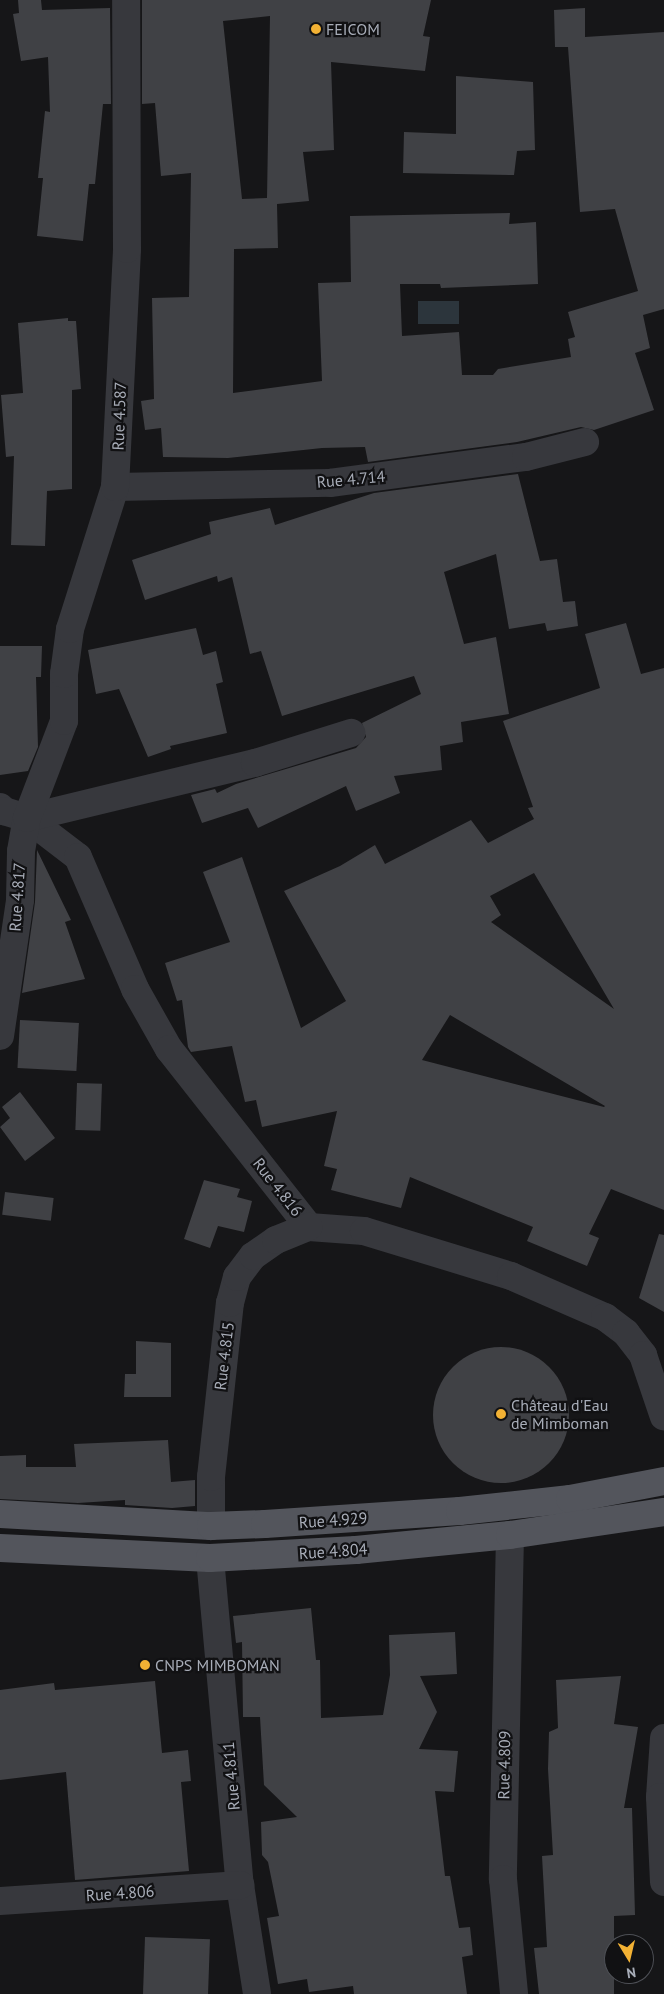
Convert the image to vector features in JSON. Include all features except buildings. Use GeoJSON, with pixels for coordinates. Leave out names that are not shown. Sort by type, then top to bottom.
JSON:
{"type":"FeatureCollection","features":[{"type":"Feature","properties":{"kind":"main road","name":"Rue 4.929"},"geometry":{"type":"LineString","coordinates":[[0,1514],[211,1526],[460,1511],[570,1499],[664,1481]]}},
{"type":"Feature","properties":{"kind":"main road","name":"Rue 4.804"},"geometry":{"type":"LineString","coordinates":[[0,1548],[210,1558],[356,1550],[510,1536],[664,1512]]}},
{"type":"Feature","properties":{"kind":"street","name":"Rue 4.587"},"geometry":{"type":"LineString","coordinates":[[27,818],[64,721],[64,674],[70,629],[115,487],[128,248],[126,0]]}},
{"type":"Feature","properties":{"kind":"street","name":"Rue 4.714"},"geometry":{"type":"LineString","coordinates":[[115,487],[330,483],[526,457],[585,442]]}},
{"type":"Feature","properties":{"kind":"street"},"geometry":{"type":"LineString","coordinates":[[27,818],[255,763],[351,732]]}},
{"type":"Feature","properties":{"kind":"street","name":"Rue 4.816"},"geometry":{"type":"LineString","coordinates":[[0,807],[4,812],[27,818],[78,857],[135,989],[169,1048],[310,1227],[364,1231],[511,1276],[605,1317],[626,1333],[643,1355],[662,1400]]}},
{"type":"Feature","properties":{"kind":"street","name":"Rue 4.817"},"geometry":{"type":"LineString","coordinates":[[0,1036],[20,900],[21,851],[27,818]]}},
{"type":"Feature","properties":{"kind":"street","name":"Rue 4.815"},"geometry":{"type":"LineString","coordinates":[[211,1526],[212,1468],[230,1303],[237,1277],[253,1256],[276,1240],[310,1227]]}},
{"type":"Feature","properties":{"kind":"street","name":"Rue 4.809"},"geometry":{"type":"LineString","coordinates":[[510,1536],[503,1879],[514,1994]]}},
{"type":"Feature","properties":{"kind":"street","name":"Rue 4.811"},"geometry":{"type":"LineString","coordinates":[[210,1558],[240,1886],[257,1994]]}},
{"type":"Feature","properties":{"kind":"street"},"geometry":{"type":"LineString","coordinates":[[664,1738],[660,1796],[664,1882]]}},
{"type":"Feature","properties":{"kind":"street","name":"Rue 4.806"},"geometry":{"type":"LineString","coordinates":[[0,1901],[240,1886]]}},
{"type":"Feature","properties":{"kind":"shaded area"},"geometry":{"type":"Polygon","coordinates":[[[418,301],[459,301],[459,324],[418,324],[418,301]]]}},
{"type":"Feature","properties":{"kind":"place","name":"FEICOM"},"geometry":{"type":"Point","coordinates":[316,29]}},
{"type":"Feature","properties":{"kind":"place","name":"Château d'Eau de Mimboman"},"geometry":{"type":"Point","coordinates":[501,1414]}},
{"type":"Feature","properties":{"kind":"place","name":"CNPS MIMBOMAN"},"geometry":{"type":"Point","coordinates":[145,1665]}}]}
